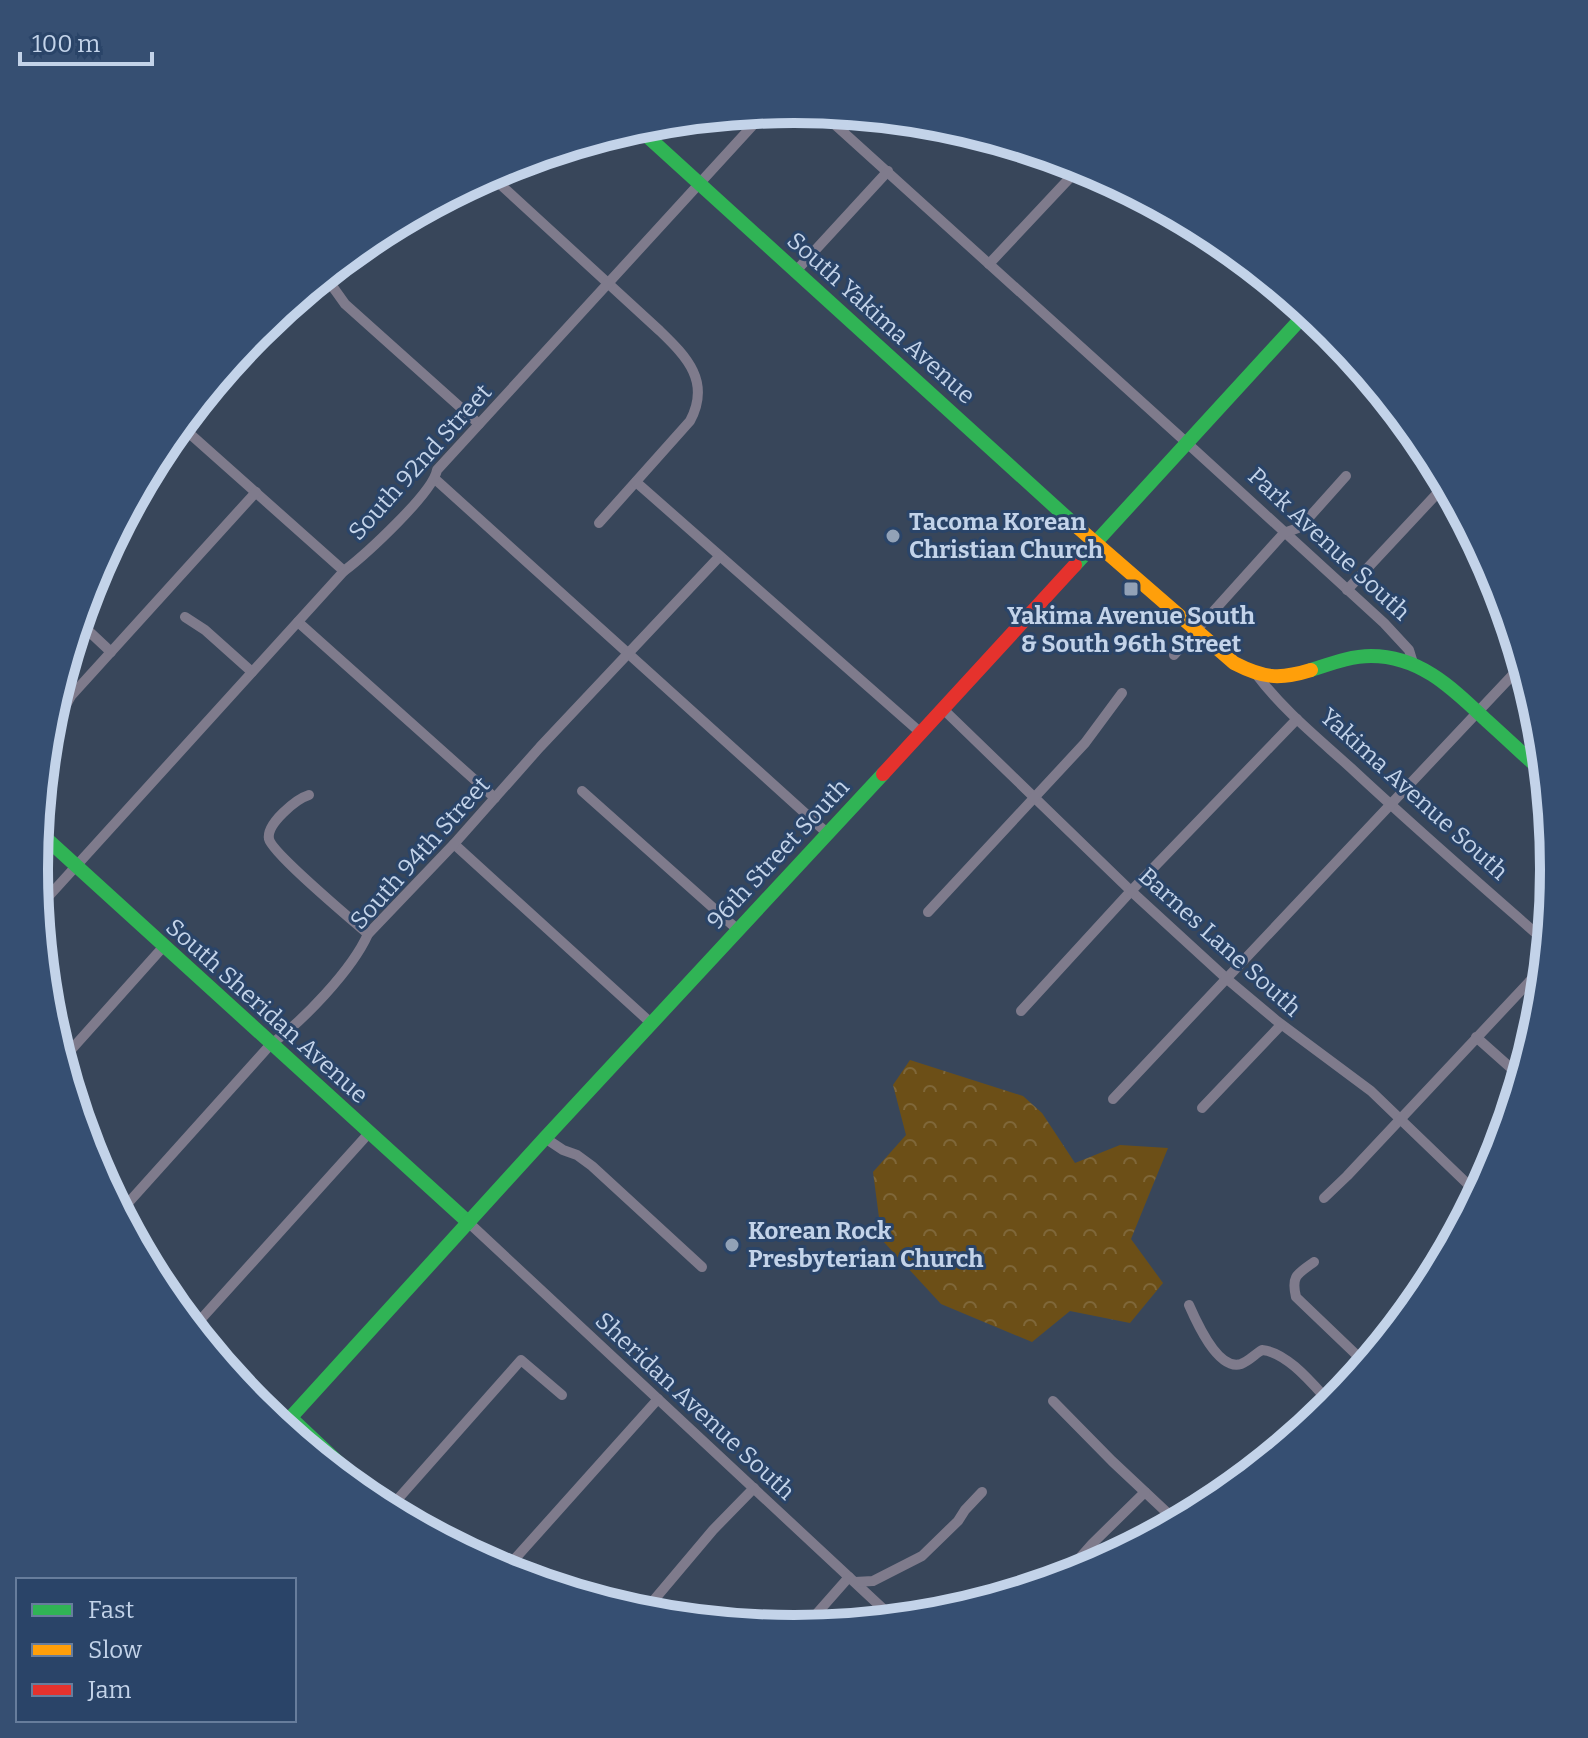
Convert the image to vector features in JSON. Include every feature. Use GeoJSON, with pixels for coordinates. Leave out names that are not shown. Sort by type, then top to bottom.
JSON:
{"type":"FeatureCollection","features":[{"type":"Feature","properties":{"kind":"main road","name":"South Yakima Avenue"},"geometry":{"type":"LineString","coordinates":[[648,137],[1095,543]]}},
{"type":"Feature","properties":{"kind":"main road","name":"96th Street South"},"geometry":{"type":"LineString","coordinates":[[290,1419],[545,1138],[1299,320]]}},
{"type":"Feature","properties":{"kind":"main road","name":"Yakima Avenue South"},"geometry":{"type":"LineString","coordinates":[[1095,543],[1234,663],[1256,674]]}},
{"type":"Feature","properties":{"kind":"main road"},"geometry":{"type":"LineString","coordinates":[[1256,674],[1288,677],[1360,657],[1413,663]]}},
{"type":"Feature","properties":{"kind":"main road","name":"Park Avenue South"},"geometry":{"type":"LineString","coordinates":[[1413,663],[1433,673],[1532,762]]}},
{"type":"Feature","properties":{"kind":"main road","name":"South Sheridan Avenue"},"geometry":{"type":"LineString","coordinates":[[49,842],[468,1222]]}},
{"type":"Feature","properties":{"kind":"street","name":"South 92nd Street"},"geometry":{"type":"LineString","coordinates":[[49,895],[344,571],[363,556],[435,479],[437,470],[753,125]]}},
{"type":"Feature","properties":{"kind":"street","name":"Park Avenue South"},"geometry":{"type":"LineString","coordinates":[[835,125],[1404,643],[1413,663]]}},
{"type":"Feature","properties":{"kind":"street"},"geometry":{"type":"LineString","coordinates":[[796,271],[888,171]]}},
{"type":"Feature","properties":{"kind":"street"},"geometry":{"type":"LineString","coordinates":[[989,264],[1071,177]]}},
{"type":"Feature","properties":{"kind":"street"},"geometry":{"type":"LineString","coordinates":[[500,184],[681,351],[696,378],[697,400],[690,421],[599,523]]}},
{"type":"Feature","properties":{"kind":"street"},"geometry":{"type":"LineString","coordinates":[[331,284],[345,304],[479,424]]}},
{"type":"Feature","properties":{"kind":"street"},"geometry":{"type":"LineString","coordinates":[[189,433],[344,571]]}},
{"type":"Feature","properties":{"kind":"street"},"geometry":{"type":"LineString","coordinates":[[1174,655],[1284,533],[1304,523],[1346,476]]}},
{"type":"Feature","properties":{"kind":"street"},"geometry":{"type":"LineString","coordinates":[[435,479],[827,833]]}},
{"type":"Feature","properties":{"kind":"street"},"geometry":{"type":"LineString","coordinates":[[636,482],[921,733]]}},
{"type":"Feature","properties":{"kind":"street"},"geometry":{"type":"LineString","coordinates":[[66,704],[256,492]]}},
{"type":"Feature","properties":{"kind":"street"},"geometry":{"type":"LineString","coordinates":[[1347,590],[1438,493]]}},
{"type":"Feature","properties":{"kind":"street","name":"South 94th Street"},"geometry":{"type":"LineString","coordinates":[[127,1204],[271,1044],[289,1031],[339,977],[361,951],[368,934],[719,557]]}},
{"type":"Feature","properties":{"kind":"street"},"geometry":{"type":"LineString","coordinates":[[185,617],[205,630],[252,672]]}},
{"type":"Feature","properties":{"kind":"street"},"geometry":{"type":"LineString","coordinates":[[298,622],[495,798]]}},
{"type":"Feature","properties":{"kind":"street"},"geometry":{"type":"LineString","coordinates":[[88,630],[111,652]]}},
{"type":"Feature","properties":{"kind":"street"},"geometry":{"type":"LineString","coordinates":[[1113,1099],[1514,673]]}},
{"type":"Feature","properties":{"kind":"street","name":"Yakima Avenue South"},"geometry":{"type":"LineString","coordinates":[[1256,674],[1297,719],[1537,934]]}},
{"type":"Feature","properties":{"kind":"street"},"geometry":{"type":"LineString","coordinates":[[928,912],[1085,743],[1122,693]]}},
{"type":"Feature","properties":{"kind":"street","name":"Barnes Lane South"},"geometry":{"type":"LineString","coordinates":[[943,709],[1227,979],[1281,1025],[1359,1081],[1469,1185]]}},
{"type":"Feature","properties":{"kind":"street"},"geometry":{"type":"LineString","coordinates":[[1021,1011],[1131,891],[1297,719]]}},
{"type":"Feature","properties":{"kind":"street"},"geometry":{"type":"LineString","coordinates":[[582,791],[738,930]]}},
{"type":"Feature","properties":{"kind":"street"},"geometry":{"type":"LineString","coordinates":[[309,795],[289,807],[272,826],[269,838],[278,852],[368,934]]}},
{"type":"Feature","properties":{"kind":"street"},"geometry":{"type":"LineString","coordinates":[[454,844],[651,1023]]}},
{"type":"Feature","properties":{"kind":"street"},"geometry":{"type":"LineString","coordinates":[[70,1051],[164,946]]}},
{"type":"Feature","properties":{"kind":"street"},"geometry":{"type":"LineString","coordinates":[[1324,1198],[1532,979]]}},
{"type":"Feature","properties":{"kind":"street"},"geometry":{"type":"LineString","coordinates":[[1202,1108],[1281,1025]]}},
{"type":"Feature","properties":{"kind":"street"},"geometry":{"type":"LineString","coordinates":[[1476,1037],[1513,1070]]}},
{"type":"Feature","properties":{"kind":"street"},"geometry":{"type":"LineString","coordinates":[[200,1320],[369,1133]]}},
{"type":"Feature","properties":{"kind":"street"},"geometry":{"type":"LineString","coordinates":[[545,1138],[592,1166],[702,1267]]}},
{"type":"Feature","properties":{"kind":"street","name":"Sheridan Avenue South"},"geometry":{"type":"LineString","coordinates":[[468,1222],[884,1610]]}},
{"type":"Feature","properties":{"kind":"street"},"geometry":{"type":"LineString","coordinates":[[1314,1262],[1297,1276],[1293,1284],[1296,1297],[1358,1357]]}},
{"type":"Feature","properties":{"kind":"street"},"geometry":{"type":"LineString","coordinates":[[1189,1305],[1204,1336],[1225,1361],[1238,1365],[1262,1350],[1275,1353],[1295,1367],[1323,1396]]}},
{"type":"Feature","properties":{"kind":"street"},"geometry":{"type":"LineString","coordinates":[[398,1501],[521,1360],[562,1395]]}},
{"type":"Feature","properties":{"kind":"street"},"geometry":{"type":"LineString","coordinates":[[514,1560],[658,1399]]}},
{"type":"Feature","properties":{"kind":"street"},"geometry":{"type":"LineString","coordinates":[[1053,1401],[1169,1514]]}},
{"type":"Feature","properties":{"kind":"street"},"geometry":{"type":"LineString","coordinates":[[653,1602],[713,1530],[754,1488]]}},
{"type":"Feature","properties":{"kind":"street"},"geometry":{"type":"LineString","coordinates":[[818,1614],[852,1580],[873,1581],[922,1556],[982,1492]]}},
{"type":"Feature","properties":{"kind":"street"},"geometry":{"type":"LineString","coordinates":[[1080,1558],[1145,1492]]}},
{"type":"Feature","properties":{"kind":"green space"},"geometry":{"type":"Polygon","coordinates":[[[910,1060],[1023,1096],[1042,1113],[1075,1163],[1120,1145],[1168,1148],[1131,1239],[1163,1283],[1130,1323],[1070,1311],[1032,1342],[941,1304],[882,1240],[873,1172],[906,1135],[893,1085],[910,1060]]]}},
{"type":"Feature","properties":{"kind":"traffic: fast"},"geometry":{"type":"LineString","coordinates":[[648,137],[1075,525]]}},
{"type":"Feature","properties":{"kind":"traffic: fast"},"geometry":{"type":"LineString","coordinates":[[1075,565],[1299,320]]}},
{"type":"Feature","properties":{"kind":"traffic: fast"},"geometry":{"type":"LineString","coordinates":[[1311,670],[1363,656],[1389,657],[1420,668],[1461,696],[1532,762]]}},
{"type":"Feature","properties":{"kind":"traffic: fast"},"geometry":{"type":"LineString","coordinates":[[290,1419],[883,774]]}},
{"type":"Feature","properties":{"kind":"traffic: fast"},"geometry":{"type":"LineString","coordinates":[[49,841],[468,1222]]}},
{"type":"Feature","properties":{"kind":"traffic: fast"},"geometry":{"type":"LineString","coordinates":[[291,1418],[315,1441]]}},
{"type":"Feature","properties":{"kind":"traffic: slow"},"geometry":{"type":"LineString","coordinates":[[1075,525],[1234,663],[1271,676],[1311,670]]}},
{"type":"Feature","properties":{"kind":"traffic: jam"},"geometry":{"type":"LineString","coordinates":[[883,774],[1075,565]]}},
{"type":"Feature","properties":{"kind":"place","name":"Tacoma Korean Christian Church"},"geometry":{"type":"Point","coordinates":[893,536]}},
{"type":"Feature","properties":{"kind":"place","name":"Yakima Avenue South & South 96th Street"},"geometry":{"type":"Point","coordinates":[1131,589]}},
{"type":"Feature","properties":{"kind":"place","name":"Korean Rock Presbyterian Church"},"geometry":{"type":"Point","coordinates":[732,1245]}}]}
